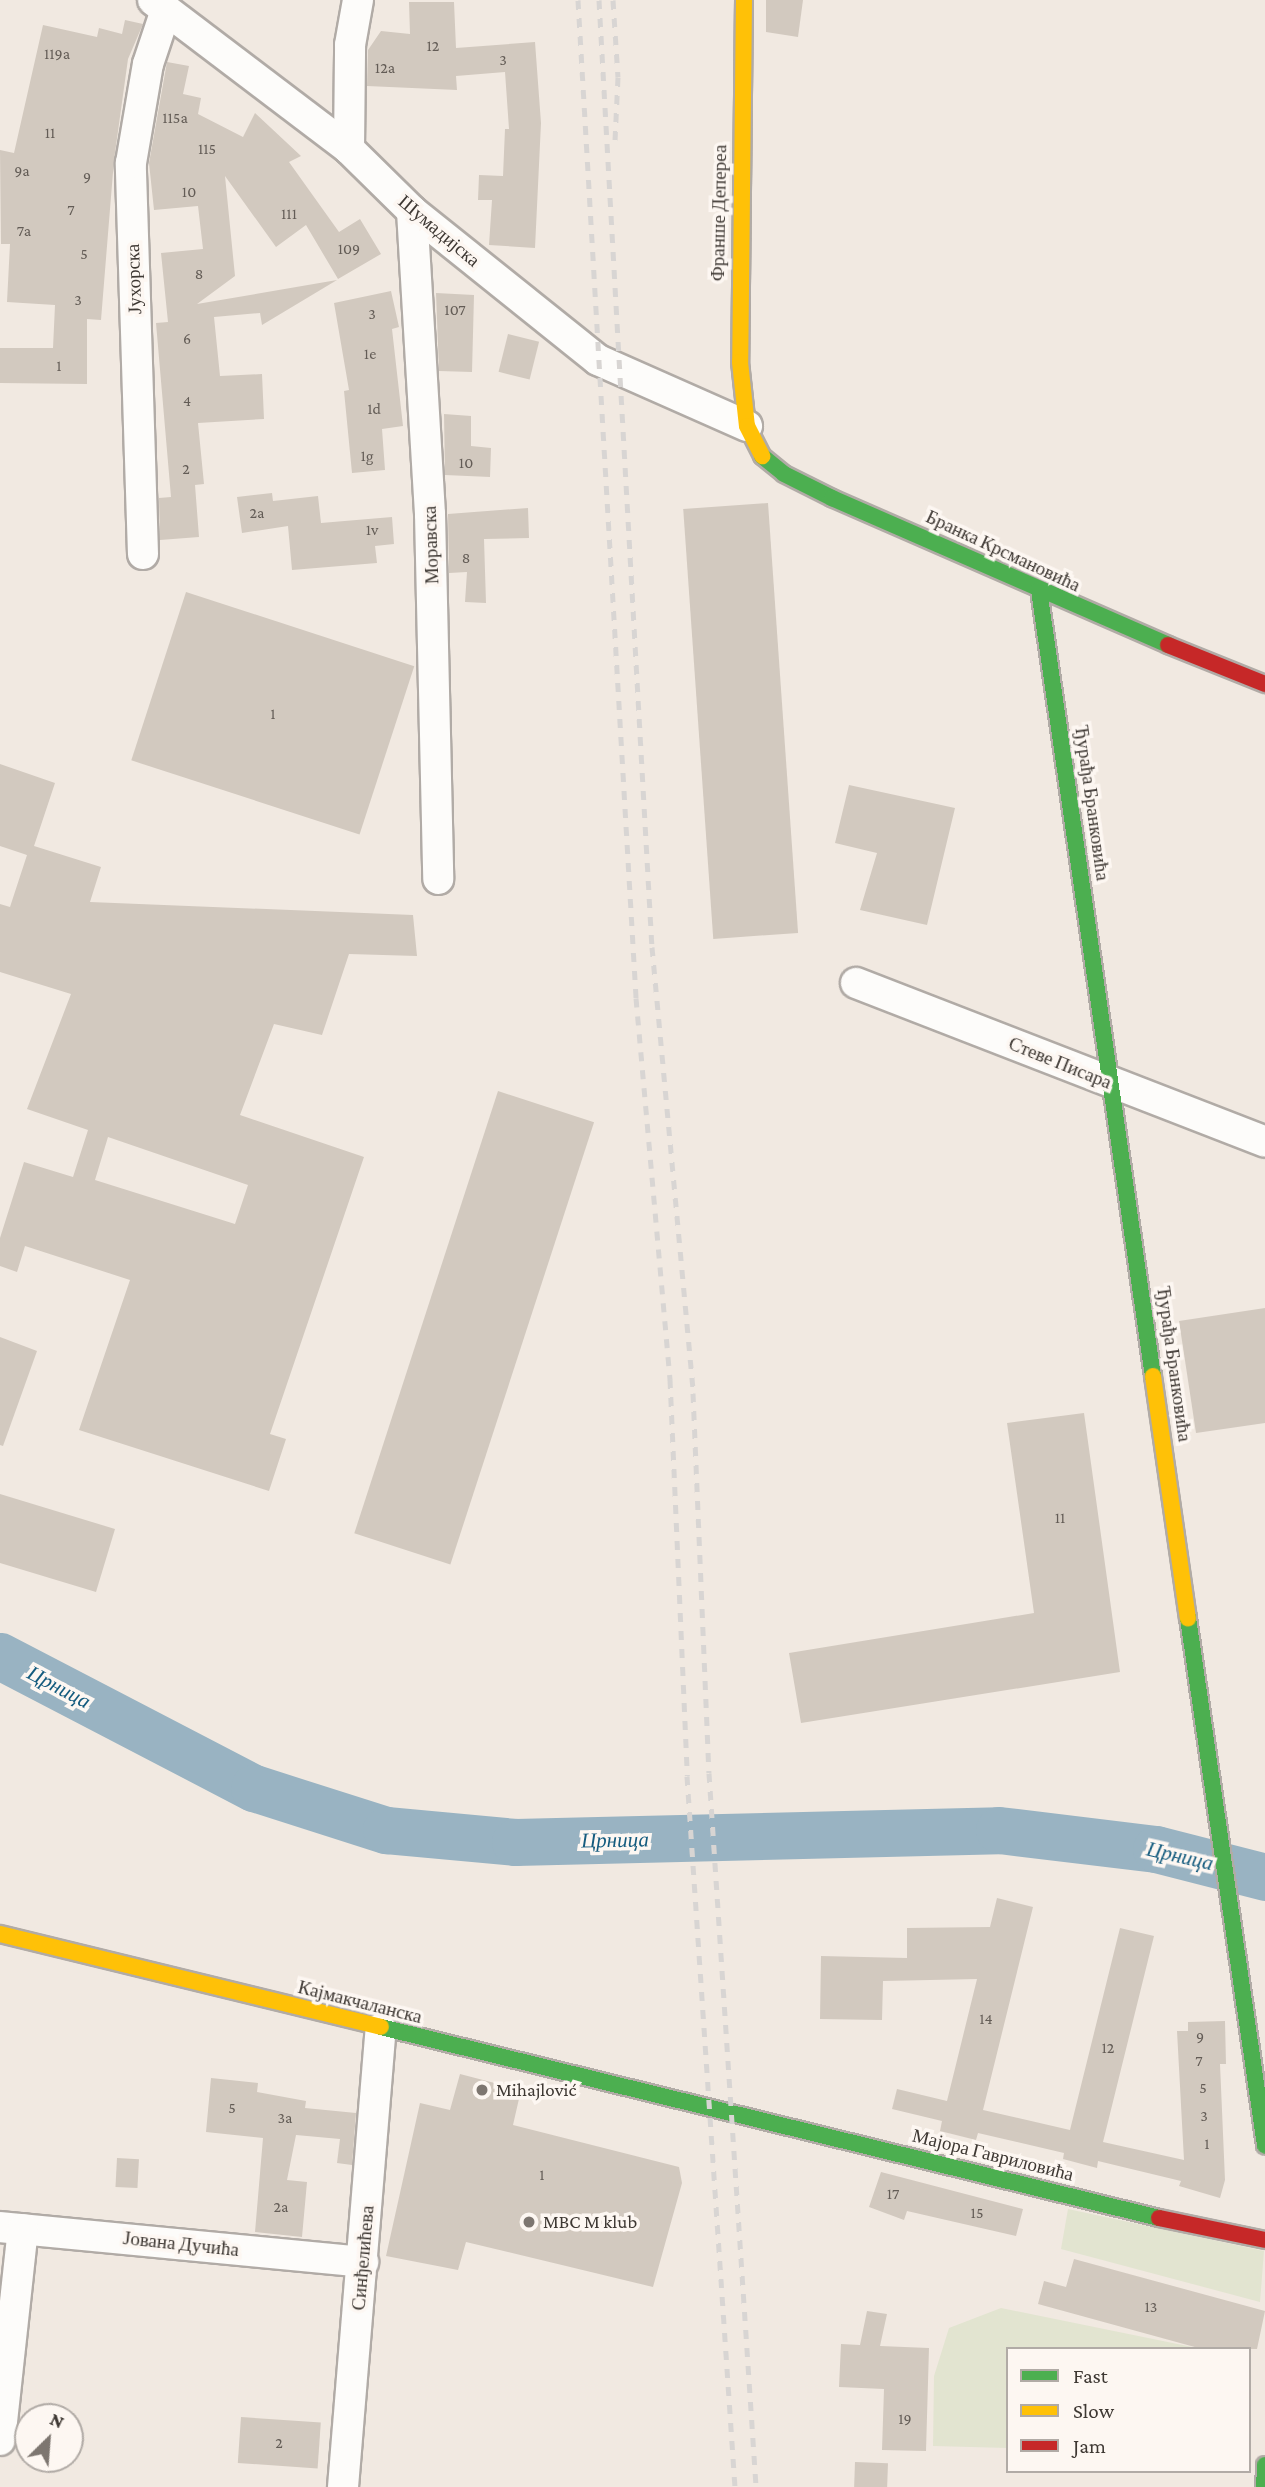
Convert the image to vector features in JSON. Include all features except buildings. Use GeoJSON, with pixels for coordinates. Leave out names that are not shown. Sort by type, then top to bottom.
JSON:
{"type":"FeatureCollection","features":[{"type":"Feature","properties":{"kind":"main road","name":"Франше Депереа"},"geometry":{"type":"LineString","coordinates":[[744,0],[738,278],[747,426]]}},
{"type":"Feature","properties":{"kind":"main road","name":"Бранка Крсмановића"},"geometry":{"type":"LineString","coordinates":[[747,426],[761,456],[784,474],[1166,647],[1265,684]]}},
{"type":"Feature","properties":{"kind":"main road","name":"Ђурађа Бранковића"},"geometry":{"type":"LineString","coordinates":[[1039,590],[1265,2145]]}},
{"type":"Feature","properties":{"kind":"main road","name":"Кајмакчаланска"},"geometry":{"type":"LineString","coordinates":[[0,1934],[711,2108]]}},
{"type":"Feature","properties":{"kind":"main road","name":"Мајора Гавриловића"},"geometry":{"type":"LineString","coordinates":[[711,2108],[1265,2240]]}},
{"type":"Feature","properties":{"kind":"main road"},"geometry":{"type":"LineString","coordinates":[[1264,2487],[1265,2465]]}},
{"type":"Feature","properties":{"kind":"street"},"geometry":{"type":"LineString","coordinates":[[349,149],[350,45],[358,0]]}},
{"type":"Feature","properties":{"kind":"street","name":"Шумадијска"},"geometry":{"type":"LineString","coordinates":[[160,5],[349,149],[412,211],[598,360],[747,426]]}},
{"type":"Feature","properties":{"kind":"street","name":"Јухорска"},"geometry":{"type":"LineString","coordinates":[[143,554],[131,163],[160,5]]}},
{"type":"Feature","properties":{"kind":"street","name":"Моравска"},"geometry":{"type":"LineString","coordinates":[[412,211],[430,514],[438,879]]}},
{"type":"Feature","properties":{"kind":"street","name":"Стеве Писара"},"geometry":{"type":"LineString","coordinates":[[856,983],[1265,1142]]}},
{"type":"Feature","properties":{"kind":"street","name":"Синђелићева"},"geometry":{"type":"LineString","coordinates":[[342,2487],[381,2029]]}},
{"type":"Feature","properties":{"kind":"street"},"geometry":{"type":"LineString","coordinates":[[0,2440],[11,2228]]}},
{"type":"Feature","properties":{"kind":"street","name":"Јована Дучића"},"geometry":{"type":"LineString","coordinates":[[11,2228],[363,2262]]}},
{"type":"Feature","properties":{"kind":"green space"},"geometry":{"type":"Polygon","coordinates":[[[1068,2209],[1264,2251],[1260,2302],[1061,2249],[1068,2209]]]}},
{"type":"Feature","properties":{"kind":"green space"},"geometry":{"type":"Polygon","coordinates":[[[1001,2308],[1192,2347],[1006,2347],[1006,2448],[933,2446],[934,2376],[949,2328],[1001,2308]]]}},
{"type":"Feature","properties":{"kind":"waterway","name":"Црница"},"geometry":{"type":"LineString","coordinates":[[0,1656],[254,1788],[386,1830],[515,1842],[999,1830],[1156,1849],[1265,1877]]}},
{"type":"Feature","properties":{"kind":"railway"},"geometry":{"type":"LineString","coordinates":[[578,0],[636,998],[670,1379],[687,1776],[735,2487]]}},
{"type":"Feature","properties":{"kind":"railway"},"geometry":{"type":"LineString","coordinates":[[599,0],[652,947],[693,1393],[709,1773],[756,2487]]}},
{"type":"Feature","properties":{"kind":"railway"},"geometry":{"type":"LineString","coordinates":[[613,0],[618,77],[615,140]]}},
{"type":"Feature","properties":{"kind":"traffic: fast"},"geometry":{"type":"LineString","coordinates":[[762,456],[784,474],[832,498],[1168,645]]}},
{"type":"Feature","properties":{"kind":"traffic: fast"},"geometry":{"type":"LineString","coordinates":[[1039,590],[1153,1376]]}},
{"type":"Feature","properties":{"kind":"traffic: fast"},"geometry":{"type":"LineString","coordinates":[[1188,1618],[1265,2145]]}},
{"type":"Feature","properties":{"kind":"traffic: fast"},"geometry":{"type":"LineString","coordinates":[[381,2027],[1159,2218]]}},
{"type":"Feature","properties":{"kind":"traffic: fast"},"geometry":{"type":"LineString","coordinates":[[1264,2487],[1265,2465]]}},
{"type":"Feature","properties":{"kind":"traffic: slow"},"geometry":{"type":"LineString","coordinates":[[744,0],[740,362],[747,426],[762,456]]}},
{"type":"Feature","properties":{"kind":"traffic: slow"},"geometry":{"type":"LineString","coordinates":[[1153,1376],[1188,1618]]}},
{"type":"Feature","properties":{"kind":"traffic: slow"},"geometry":{"type":"LineString","coordinates":[[0,1934],[381,2027]]}},
{"type":"Feature","properties":{"kind":"traffic: jam"},"geometry":{"type":"LineString","coordinates":[[1168,645],[1265,684]]}},
{"type":"Feature","properties":{"kind":"traffic: jam"},"geometry":{"type":"LineString","coordinates":[[1159,2218],[1265,2240]]}},
{"type":"Feature","properties":{"kind":"place","name":"Mihajlović"},"geometry":{"type":"Point","coordinates":[482,2090]}},
{"type":"Feature","properties":{"kind":"place","name":"MBC M klub"},"geometry":{"type":"Point","coordinates":[529,2222]}}]}
